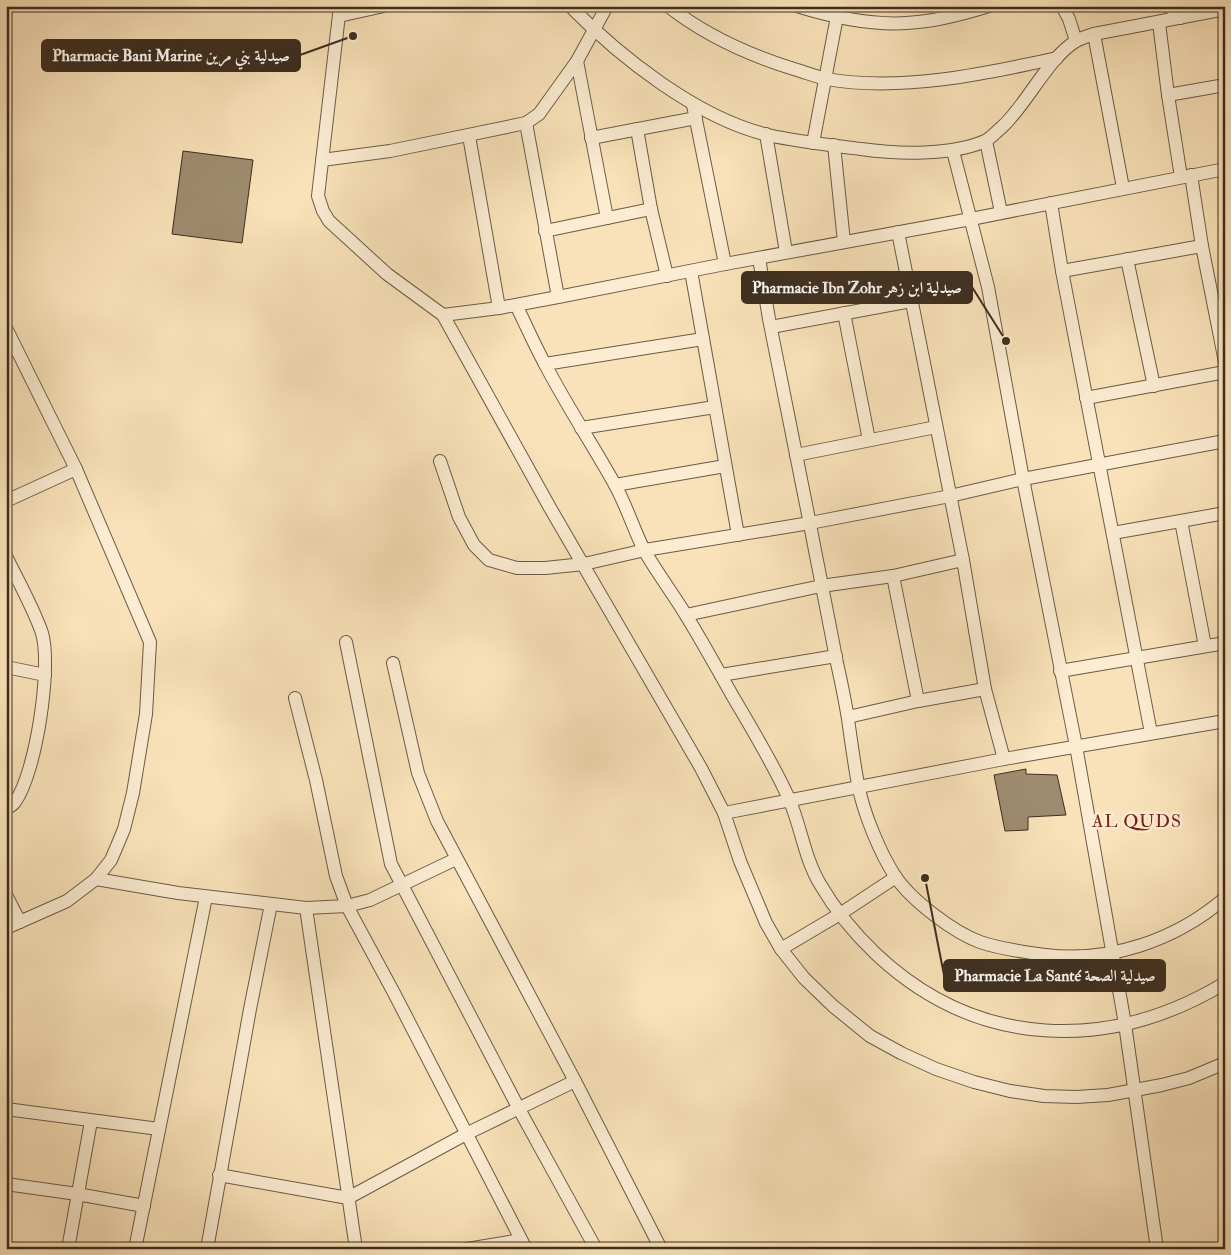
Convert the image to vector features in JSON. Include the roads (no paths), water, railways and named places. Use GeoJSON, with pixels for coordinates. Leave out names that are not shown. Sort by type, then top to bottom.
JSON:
{"type":"FeatureCollection","features":[{"type":"Feature","properties":{"kind":"street"},"geometry":{"type":"LineString","coordinates":[[384,6],[340,11],[318,196],[323,211],[329,221],[388,274],[442,315],[549,506],[701,768],[724,813],[751,890],[766,923],[781,949],[804,978],[832,1006],[870,1036],[901,1054],[974,1082],[1010,1091],[1044,1096],[1076,1097],[1135,1092],[1189,1078],[1225,1063]]}},
{"type":"Feature","properties":{"kind":"street"},"geometry":{"type":"LineString","coordinates":[[570,6],[593,30],[646,73],[693,105],[736,124],[766,134],[813,143],[880,152],[953,151],[986,141],[1008,121],[1057,58],[1076,41],[1094,34],[1225,9]]}},
{"type":"Feature","properties":{"kind":"street"},"geometry":{"type":"LineString","coordinates":[[322,160],[390,151],[526,124],[539,114],[577,61],[606,6]]}},
{"type":"Feature","properties":{"kind":"street"},"geometry":{"type":"LineString","coordinates":[[668,6],[687,21],[741,50],[780,65],[826,78],[867,82],[917,81],[978,74],[1057,58]]}},
{"type":"Feature","properties":{"kind":"street"},"geometry":{"type":"LineString","coordinates":[[797,6],[838,12],[873,22],[917,22],[965,13],[989,6]]}},
{"type":"Feature","properties":{"kind":"street"},"geometry":{"type":"LineString","coordinates":[[1062,6],[1069,19],[1076,41]]}},
{"type":"Feature","properties":{"kind":"street"},"geometry":{"type":"LineString","coordinates":[[1169,6],[1180,18]]}},
{"type":"Feature","properties":{"kind":"street"},"geometry":{"type":"LineString","coordinates":[[813,143],[838,12]]}},
{"type":"Feature","properties":{"kind":"street"},"geometry":{"type":"LineString","coordinates":[[1159,22],[1168,95],[1202,246],[1225,362]]}},
{"type":"Feature","properties":{"kind":"street"},"geometry":{"type":"LineString","coordinates":[[1094,34],[1123,188]]}},
{"type":"Feature","properties":{"kind":"street"},"geometry":{"type":"LineString","coordinates":[[577,61],[607,218]]}},
{"type":"Feature","properties":{"kind":"street"},"geometry":{"type":"LineString","coordinates":[[1168,95],[1225,85]]}},
{"type":"Feature","properties":{"kind":"street"},"geometry":{"type":"LineString","coordinates":[[693,105],[725,264]]}},
{"type":"Feature","properties":{"kind":"street"},"geometry":{"type":"LineString","coordinates":[[591,138],[696,118]]}},
{"type":"Feature","properties":{"kind":"street"},"geometry":{"type":"LineString","coordinates":[[526,124],[558,297]]}},
{"type":"Feature","properties":{"kind":"street"},"geometry":{"type":"LineString","coordinates":[[637,129],[651,209],[667,276]]}},
{"type":"Feature","properties":{"kind":"street"},"geometry":{"type":"LineString","coordinates":[[766,134],[786,252]]}},
{"type":"Feature","properties":{"kind":"street"},"geometry":{"type":"LineString","coordinates":[[469,136],[499,308]]}},
{"type":"Feature","properties":{"kind":"street"},"geometry":{"type":"LineString","coordinates":[[986,141],[1001,212]]}},
{"type":"Feature","properties":{"kind":"street"},"geometry":{"type":"LineString","coordinates":[[834,145],[844,242]]}},
{"type":"Feature","properties":{"kind":"street"},"geometry":{"type":"LineString","coordinates":[[953,151],[988,287],[1060,671],[1076,746],[1125,1024],[1157,1249]]}},
{"type":"Feature","properties":{"kind":"street"},"geometry":{"type":"LineString","coordinates":[[442,315],[516,305],[786,252],[971,219],[1225,168]]}},
{"type":"Feature","properties":{"kind":"street"},"geometry":{"type":"LineString","coordinates":[[1051,203],[1062,271],[1151,733]]}},
{"type":"Feature","properties":{"kind":"street"},"geometry":{"type":"LineString","coordinates":[[545,231],[651,209]]}},
{"type":"Feature","properties":{"kind":"street"},"geometry":{"type":"LineString","coordinates":[[898,232],[963,560],[985,689],[1004,759]]}},
{"type":"Feature","properties":{"kind":"street"},"geometry":{"type":"LineString","coordinates":[[1062,271],[1202,246]]}},
{"type":"Feature","properties":{"kind":"street"},"geometry":{"type":"LineString","coordinates":[[760,258],[771,326],[848,717],[858,787],[874,835],[896,877],[945,924],[980,942],[1024,952],[1062,957],[1113,954],[1147,944],[1206,914],[1225,898]]}},
{"type":"Feature","properties":{"kind":"street"},"geometry":{"type":"LineString","coordinates":[[1127,259],[1154,386]]}},
{"type":"Feature","properties":{"kind":"street"},"geometry":{"type":"LineString","coordinates":[[691,271],[738,535]]}},
{"type":"Feature","properties":{"kind":"street"},"geometry":{"type":"LineString","coordinates":[[771,326],[911,301]]}},
{"type":"Feature","properties":{"kind":"street"},"geometry":{"type":"LineString","coordinates":[[516,305],[544,364],[615,485],[645,550],[686,615],[770,761],[790,800],[818,882],[840,914],[867,945],[918,988],[973,1014],[1004,1025],[1037,1030],[1073,1031],[1125,1024],[1155,1017],[1178,1008],[1225,983]]}},
{"type":"Feature","properties":{"kind":"street"},"geometry":{"type":"LineString","coordinates":[[844,313],[869,440]]}},
{"type":"Feature","properties":{"kind":"street"},"geometry":{"type":"LineString","coordinates":[[6,328],[76,469],[150,642],[146,714],[133,793],[124,829],[110,860],[96,879],[67,901],[6,928]]}},
{"type":"Feature","properties":{"kind":"street"},"geometry":{"type":"LineString","coordinates":[[544,364],[703,339]]}},
{"type":"Feature","properties":{"kind":"street"},"geometry":{"type":"LineString","coordinates":[[1086,398],[1225,372]]}},
{"type":"Feature","properties":{"kind":"street"},"geometry":{"type":"LineString","coordinates":[[581,428],[715,408]]}},
{"type":"Feature","properties":{"kind":"street"},"geometry":{"type":"LineString","coordinates":[[796,455],[936,427]]}},
{"type":"Feature","properties":{"kind":"street"},"geometry":{"type":"LineString","coordinates":[[440,461],[459,517],[474,545],[489,560],[516,568],[584,564],[645,550],[810,523],[950,496],[1023,478],[1100,466],[1225,442]]}},
{"type":"Feature","properties":{"kind":"street"},"geometry":{"type":"LineString","coordinates":[[615,485],[726,466]]}},
{"type":"Feature","properties":{"kind":"street"},"geometry":{"type":"LineString","coordinates":[[6,501],[76,469]]}},
{"type":"Feature","properties":{"kind":"street"},"geometry":{"type":"LineString","coordinates":[[1113,533],[1225,513]]}},
{"type":"Feature","properties":{"kind":"street"},"geometry":{"type":"LineString","coordinates":[[1181,521],[1204,646]]}},
{"type":"Feature","properties":{"kind":"street"},"geometry":{"type":"LineString","coordinates":[[6,556],[11,580],[42,634],[45,655],[45,675],[36,744],[25,783],[14,803],[6,809]]}},
{"type":"Feature","properties":{"kind":"street"},"geometry":{"type":"LineString","coordinates":[[686,615],[821,586],[893,576],[963,560]]}},
{"type":"Feature","properties":{"kind":"street"},"geometry":{"type":"LineString","coordinates":[[893,576],[918,701]]}},
{"type":"Feature","properties":{"kind":"street"},"geometry":{"type":"LineString","coordinates":[[346,642],[391,864],[519,1108],[596,1249]]}},
{"type":"Feature","properties":{"kind":"street"},"geometry":{"type":"LineString","coordinates":[[1060,671],[1225,643]]}},
{"type":"Feature","properties":{"kind":"street"},"geometry":{"type":"LineString","coordinates":[[721,675],[836,656]]}},
{"type":"Feature","properties":{"kind":"street"},"geometry":{"type":"LineString","coordinates":[[393,663],[418,773],[437,821],[575,1081],[661,1249]]}},
{"type":"Feature","properties":{"kind":"street"},"geometry":{"type":"LineString","coordinates":[[6,667],[45,675]]}},
{"type":"Feature","properties":{"kind":"street"},"geometry":{"type":"LineString","coordinates":[[848,717],[918,701],[985,689]]}},
{"type":"Feature","properties":{"kind":"street"},"geometry":{"type":"LineString","coordinates":[[295,698],[316,780],[336,876],[347,906],[394,993],[523,1244],[468,1249]]}},
{"type":"Feature","properties":{"kind":"street"},"geometry":{"type":"LineString","coordinates":[[724,813],[1004,759],[1225,720]]}},
{"type":"Feature","properties":{"kind":"street"},"geometry":{"type":"LineString","coordinates":[[96,879],[206,896],[306,908],[347,906],[370,900],[456,859]]}},
{"type":"Feature","properties":{"kind":"street"},"geometry":{"type":"LineString","coordinates":[[781,949],[840,914],[896,877]]}},
{"type":"Feature","properties":{"kind":"street"},"geometry":{"type":"LineString","coordinates":[[6,895],[20,922]]}},
{"type":"Feature","properties":{"kind":"street"},"geometry":{"type":"LineString","coordinates":[[135,1249],[206,896]]}},
{"type":"Feature","properties":{"kind":"street"},"geometry":{"type":"LineString","coordinates":[[207,1249],[270,904]]}},
{"type":"Feature","properties":{"kind":"street"},"geometry":{"type":"LineString","coordinates":[[306,908],[356,1249]]}},
{"type":"Feature","properties":{"kind":"street"},"geometry":{"type":"LineString","coordinates":[[219,1175],[348,1198],[466,1134],[575,1081]]}},
{"type":"Feature","properties":{"kind":"street"},"geometry":{"type":"LineString","coordinates":[[6,1109],[159,1130]]}},
{"type":"Feature","properties":{"kind":"street"},"geometry":{"type":"LineString","coordinates":[[68,1249],[91,1121]]}},
{"type":"Feature","properties":{"kind":"street"},"geometry":{"type":"LineString","coordinates":[[6,1184],[144,1206]]}},
{"type":"Feature","properties":{"kind":"place","name":"Pharmacie Bani Marine صيدلية بني مرين"},"geometry":{"type":"Point","coordinates":[353,36]}},
{"type":"Feature","properties":{"kind":"place","name":"Pharmacie Ibn Zohr صيدلية ابن زهر"},"geometry":{"type":"Point","coordinates":[1006,341]}},
{"type":"Feature","properties":{"kind":"place","name":"Pharmacie La Santé صيدلية الصحة"},"geometry":{"type":"Point","coordinates":[925,878]}},
{"type":"Feature","properties":{"kind":"district","name":"AL QUDS"},"geometry":{"type":"Point","coordinates":[1137,821]}}]}
